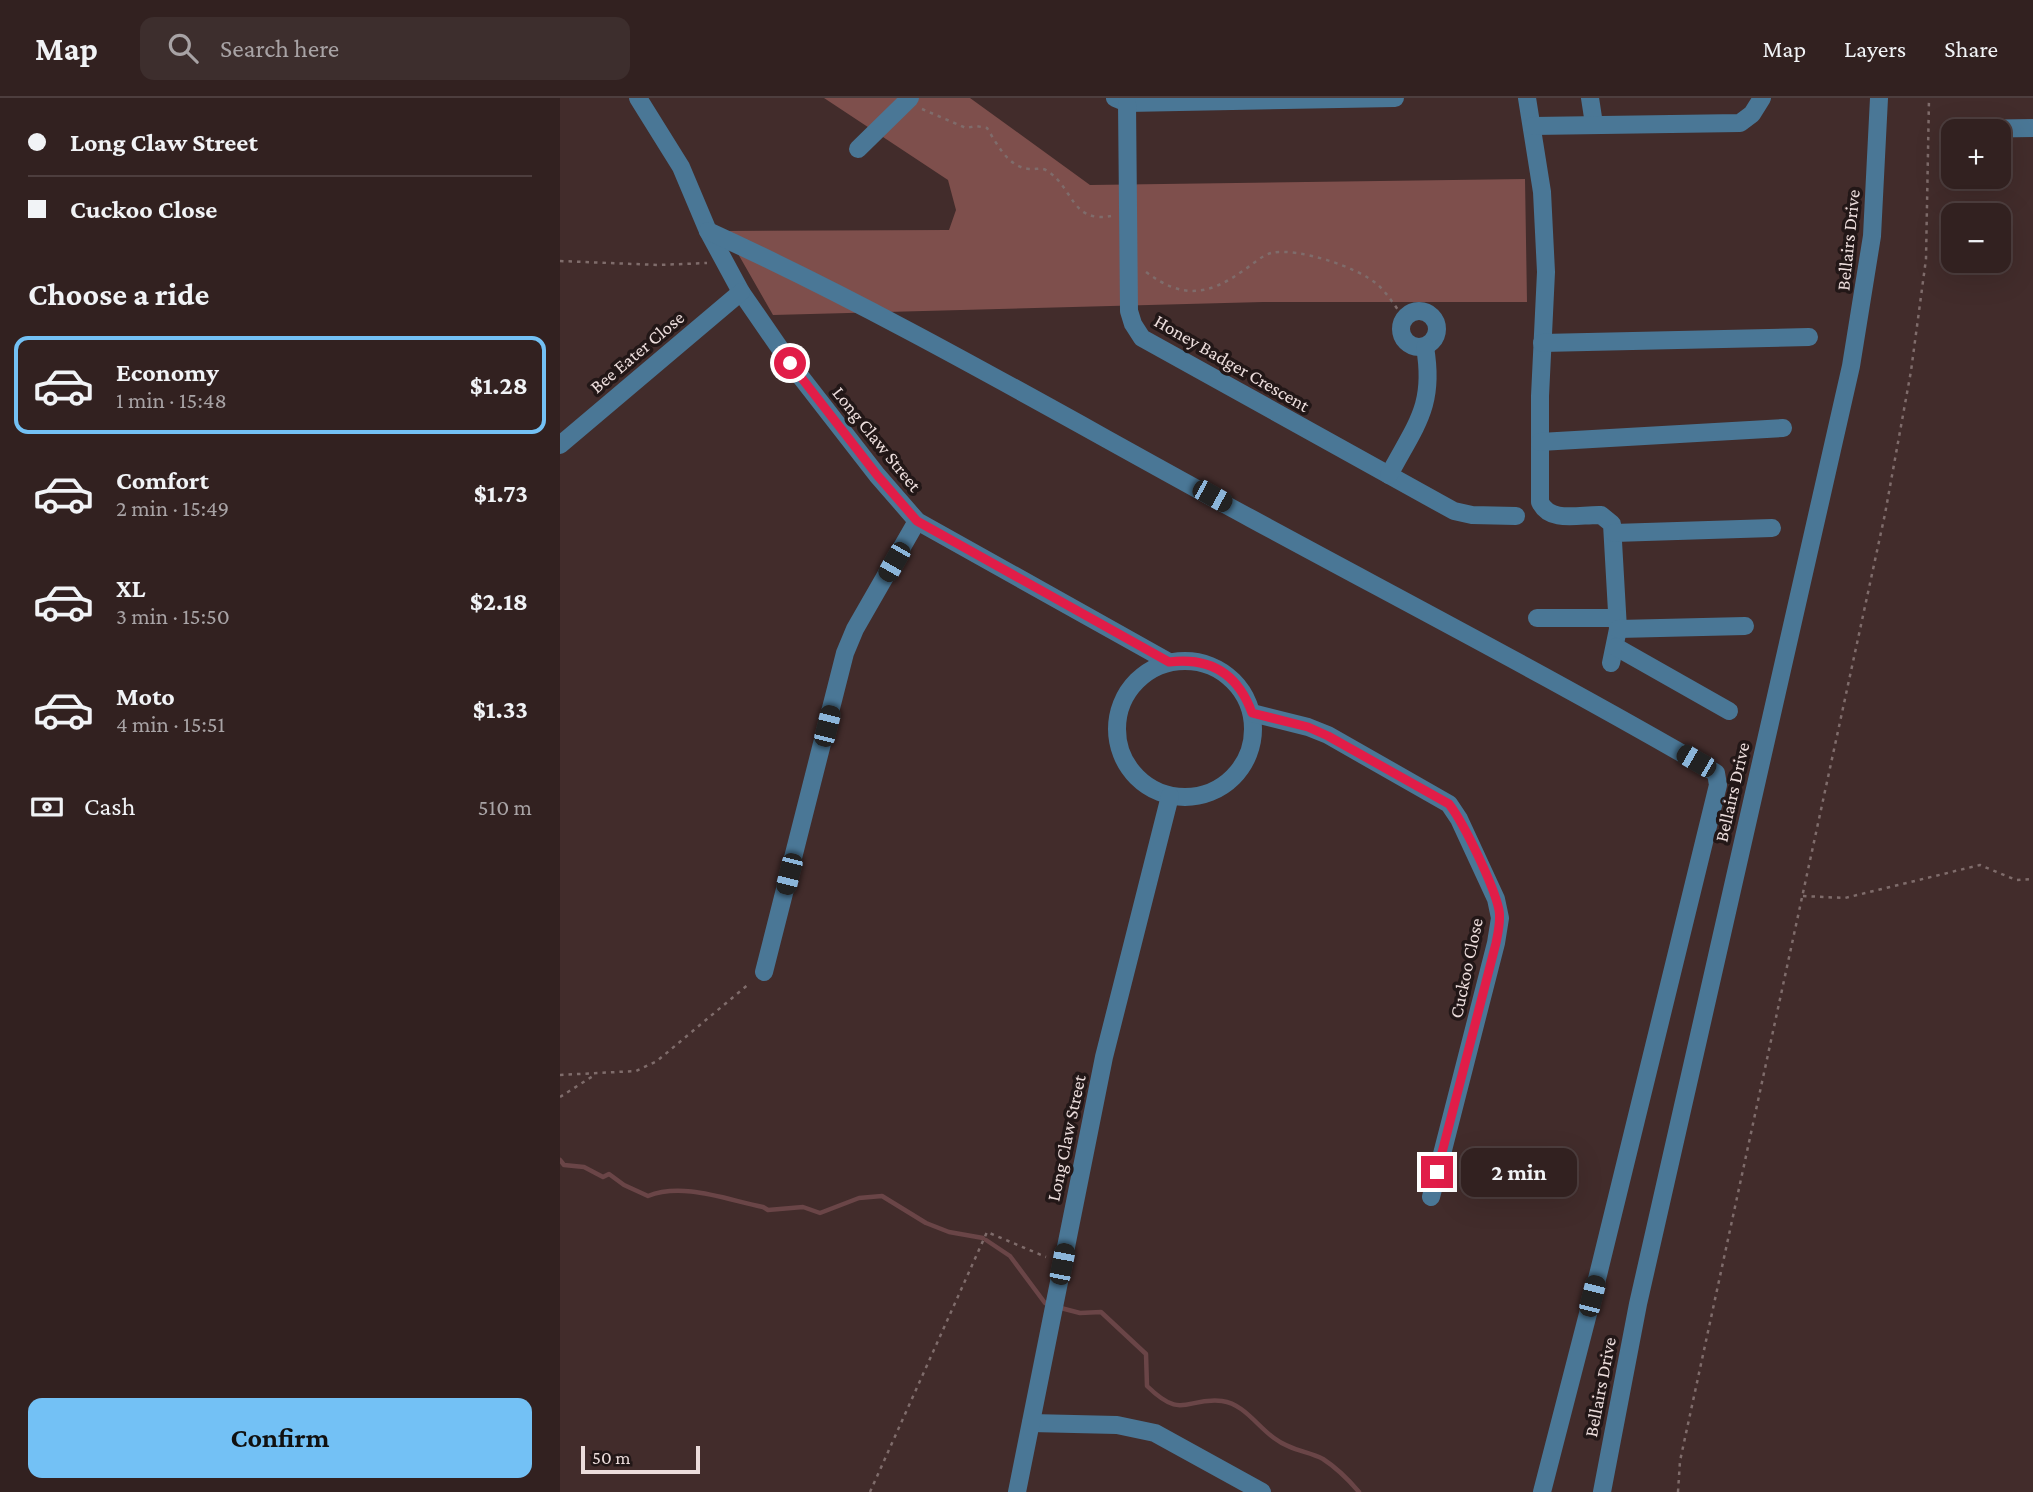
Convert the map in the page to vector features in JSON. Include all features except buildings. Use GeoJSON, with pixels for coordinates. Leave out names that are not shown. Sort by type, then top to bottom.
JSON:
{"type":"FeatureCollection","features":[{"type":"Feature","properties":{"kind":"street","name":"Long Claw Street"},"geometry":{"type":"LineString","coordinates":[[638,98],[681,167],[708,231],[741,292],[798,373],[877,475],[917,521],[1169,662]]}},
{"type":"Feature","properties":{"kind":"street"},"geometry":{"type":"LineString","coordinates":[[1121,101],[1395,98]]}},
{"type":"Feature","properties":{"kind":"street"},"geometry":{"type":"LineString","coordinates":[[1527,98],[1542,192],[1546,272],[1542,343],[1540,502],[1544,509],[1553,515],[1604,516],[1610,521],[1614,533],[1617,623],[1614,655],[1729,711]]}},
{"type":"Feature","properties":{"kind":"street"},"geometry":{"type":"LineString","coordinates":[[1590,98],[1594,124]]}},
{"type":"Feature","properties":{"kind":"street"},"geometry":{"type":"LineString","coordinates":[[1532,126],[1740,123],[1752,114],[1762,98]]}},
{"type":"Feature","properties":{"kind":"street","name":"Bellairs Drive"},"geometry":{"type":"LineString","coordinates":[[1602,1492],[1644,1277],[1851,366],[1872,236],[1879,98]]}},
{"type":"Feature","properties":{"kind":"street"},"geometry":{"type":"LineString","coordinates":[[858,149],[908,100]]}},
{"type":"Feature","properties":{"kind":"street","name":"Honey Badger Crescent"},"geometry":{"type":"LineString","coordinates":[[1121,101],[1128,213],[1130,317],[1138,334],[1150,345],[1454,511],[1472,515],[1516,516]]}},
{"type":"Feature","properties":{"kind":"street"},"geometry":{"type":"LineString","coordinates":[[2011,128],[2033,128]]}},
{"type":"Feature","properties":{"kind":"street"},"geometry":{"type":"LineString","coordinates":[[708,231],[780,264],[933,344],[1585,698],[1716,773],[1717,785],[1711,812],[1542,1492]]}},
{"type":"Feature","properties":{"kind":"street","name":"Bee Eater Close"},"geometry":{"type":"LineString","coordinates":[[560,445],[741,292]]}},
{"type":"Feature","properties":{"kind":"street"},"geometry":{"type":"LineString","coordinates":[[1415,312],[1432,316],[1437,333],[1425,346],[1414,347],[1405,340],[1401,329],[1405,318],[1415,312]]}},
{"type":"Feature","properties":{"kind":"street"},"geometry":{"type":"LineString","coordinates":[[1542,343],[1809,337]]}},
{"type":"Feature","properties":{"kind":"street"},"geometry":{"type":"LineString","coordinates":[[1389,474],[1427,399],[1429,373],[1425,346]]}},
{"type":"Feature","properties":{"kind":"street"},"geometry":{"type":"LineString","coordinates":[[1540,442],[1783,428]]}},
{"type":"Feature","properties":{"kind":"street"},"geometry":{"type":"LineString","coordinates":[[764,972],[848,644],[917,521]]}},
{"type":"Feature","properties":{"kind":"street"},"geometry":{"type":"LineString","coordinates":[[1614,533],[1772,528]]}},
{"type":"Feature","properties":{"kind":"street"},"geometry":{"type":"LineString","coordinates":[[1537,618],[1745,626]]}},
{"type":"Feature","properties":{"kind":"street"},"geometry":{"type":"LineString","coordinates":[[1196,661],[1222,670],[1236,682],[1246,696],[1252,713],[1254,737],[1247,759],[1234,778],[1215,791],[1193,798],[1170,796],[1149,788],[1132,773],[1121,752],[1116,730],[1120,707],[1131,687],[1148,671],[1169,662],[1196,661]]}},
{"type":"Feature","properties":{"kind":"street","name":"Cuckoo Close"},"geometry":{"type":"LineString","coordinates":[[1252,713],[1318,731],[1442,799],[1459,819],[1496,899],[1500,918],[1496,943],[1431,1196]]}},
{"type":"Feature","properties":{"kind":"street","name":"Long Claw Street"},"geometry":{"type":"LineString","coordinates":[[1017,1492],[1104,1057],[1170,796]]}},
{"type":"Feature","properties":{"kind":"street"},"geometry":{"type":"LineString","coordinates":[[1031,1423],[1116,1425],[1156,1433],[1262,1492]]}},
{"type":"Feature","properties":{"kind":"path"},"geometry":{"type":"LineString","coordinates":[[1678,1492],[1680,1461],[1885,514],[1911,371],[1926,259],[1929,98]]}},
{"type":"Feature","properties":{"kind":"path"},"geometry":{"type":"LineString","coordinates":[[908,100],[965,128],[987,128],[1012,163],[1027,169],[1043,167],[1053,175],[1083,212],[1092,217],[1128,213]]}},
{"type":"Feature","properties":{"kind":"path"},"geometry":{"type":"LineString","coordinates":[[1129,271],[1142,271],[1167,287],[1196,291],[1215,288],[1273,253],[1298,255],[1349,267],[1378,285],[1405,318]]}},
{"type":"Feature","properties":{"kind":"path"},"geometry":{"type":"LineString","coordinates":[[560,261],[658,265],[724,262]]}},
{"type":"Feature","properties":{"kind":"path"},"geometry":{"type":"LineString","coordinates":[[1803,896],[1844,898],[1980,865],[2016,880],[2033,879]]}},
{"type":"Feature","properties":{"kind":"path"},"geometry":{"type":"LineString","coordinates":[[560,1075],[594,1075],[636,1070],[657,1061],[764,972]]}},
{"type":"Feature","properties":{"kind":"path"},"geometry":{"type":"LineString","coordinates":[[560,1097],[594,1075]]}},
{"type":"Feature","properties":{"kind":"path"},"geometry":{"type":"LineString","coordinates":[[870,1492],[987,1232],[1061,1270]]}},
{"type":"Feature","properties":{"kind":"shaded area"},"geometry":{"type":"Polygon","coordinates":[[[824,98],[970,98],[1090,185],[1525,179],[1527,302],[1263,302],[773,315],[725,231],[949,230],[956,210],[948,180],[824,98]]]}},
{"type":"Feature","properties":{"kind":"waterway"},"geometry":{"type":"LineString","coordinates":[[560,1160],[564,1165],[584,1167],[603,1177],[609,1174],[624,1185],[648,1196],[662,1192],[690,1191],[768,1210],[803,1207],[820,1213],[859,1198],[882,1196],[926,1223],[949,1232],[983,1238]]}},
{"type":"Feature","properties":{"kind":"waterway"},"geometry":{"type":"LineString","coordinates":[[986,1240],[1010,1256],[1045,1303],[1049,1304]]}},
{"type":"Feature","properties":{"kind":"waterway"},"geometry":{"type":"LineString","coordinates":[[1057,1307],[1080,1313],[1101,1312],[1146,1354],[1147,1386],[1159,1397],[1177,1405],[1222,1401],[1237,1406],[1280,1442],[1328,1462],[1359,1492]]}},
{"type":"Feature","properties":{"kind":"route"},"geometry":{"type":"LineString","coordinates":[[790,363],[897,500],[917,521],[1169,662],[1187,660],[1222,670],[1236,682],[1246,696],[1252,713],[1308,727],[1328,736],[1436,794],[1449,804],[1459,819],[1496,899],[1500,918],[1496,943],[1437,1172]]}}]}
